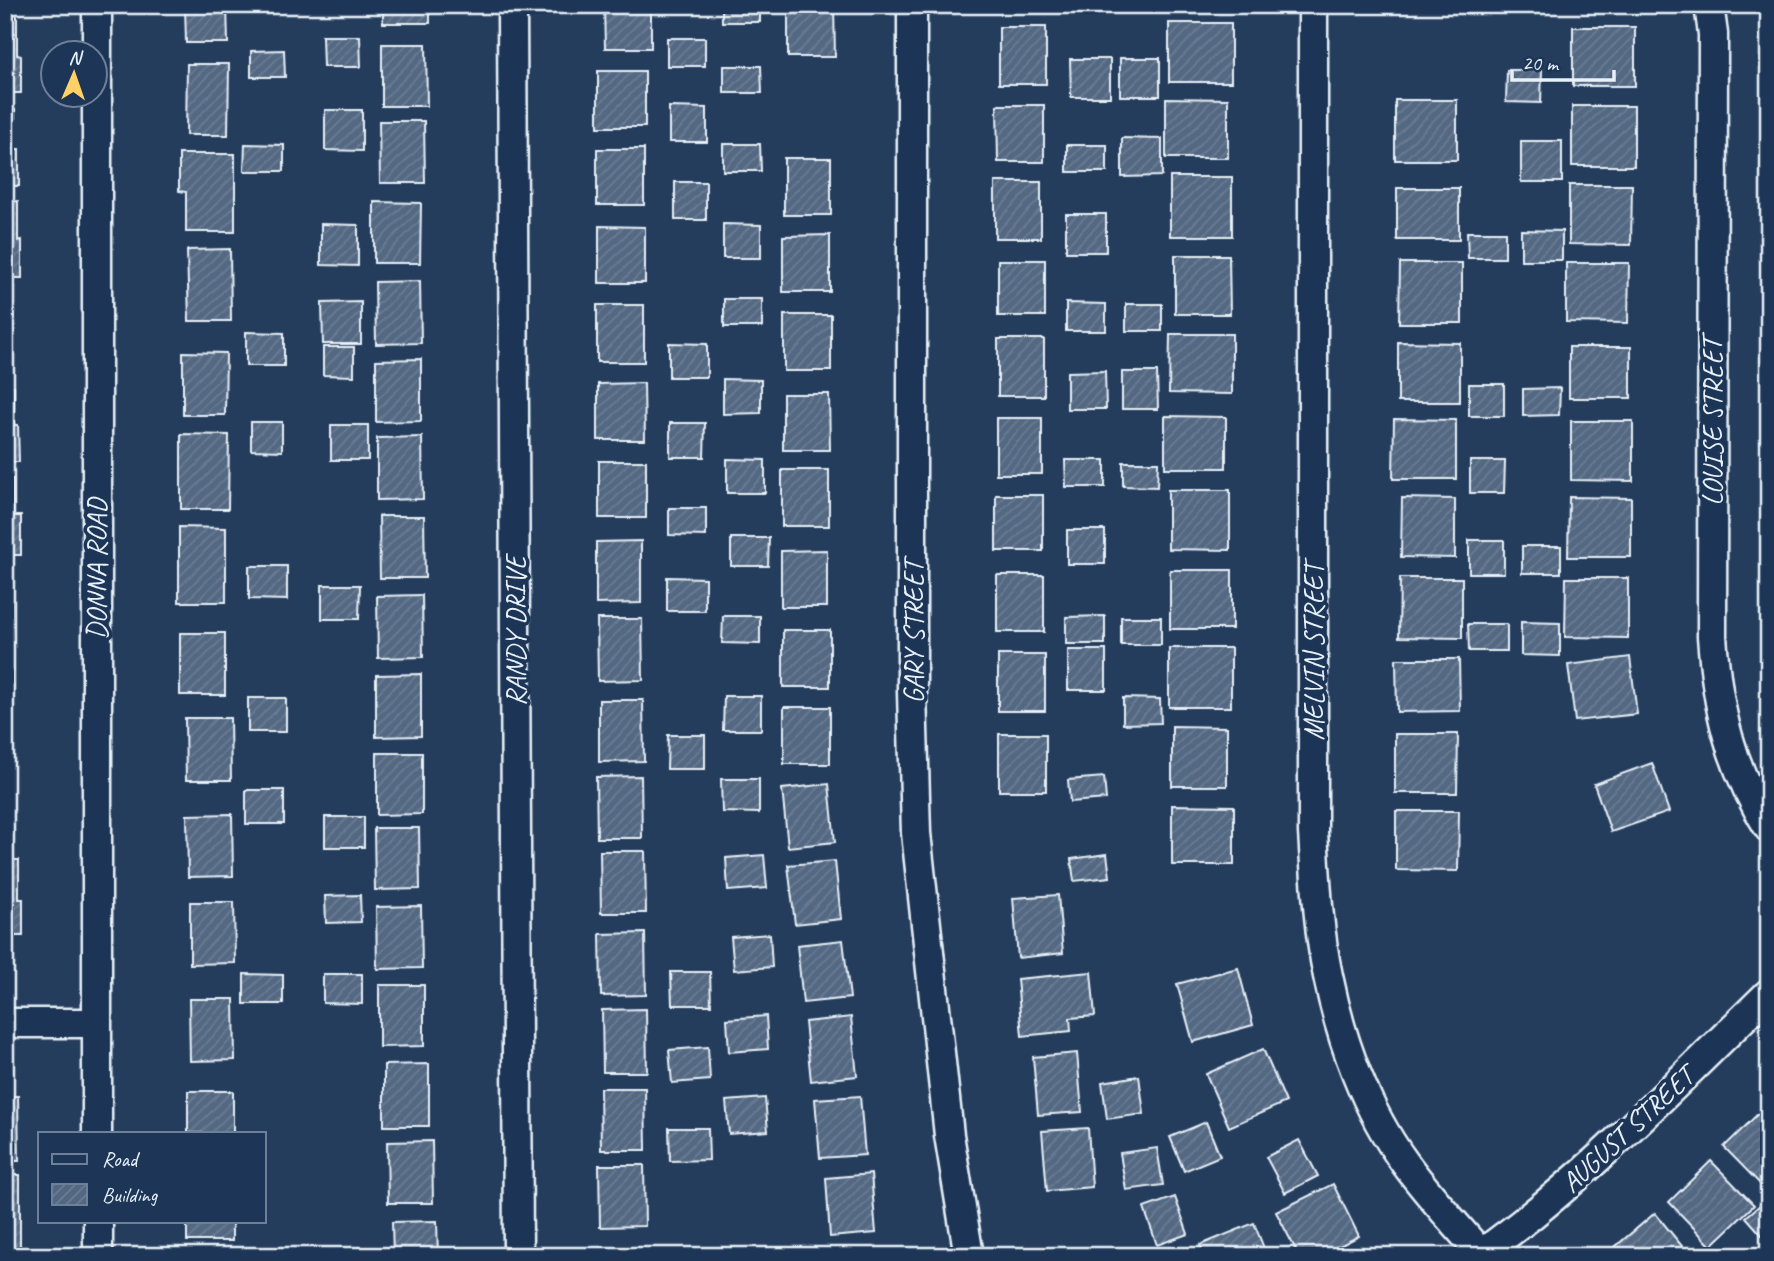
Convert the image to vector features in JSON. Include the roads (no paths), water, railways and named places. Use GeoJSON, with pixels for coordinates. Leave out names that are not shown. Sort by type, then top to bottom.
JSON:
{"type":"FeatureCollection","features":[{"type":"Feature","properties":{"kind":"street","name":"DONNA ROAD"},"geometry":{"type":"LineString","coordinates":[[97,5],[97,1132]]}},
{"type":"Feature","properties":{"kind":"street","name":"RANDY DRIVE"},"geometry":{"type":"LineString","coordinates":[[512,5],[518,1256]]}},
{"type":"Feature","properties":{"kind":"street","name":"GARY STREET"},"geometry":{"type":"LineString","coordinates":[[912,5],[912,692],[916,833],[949,1135],[969,1256]]}},
{"type":"Feature","properties":{"kind":"street","name":"MELVIN STREET"},"geometry":{"type":"LineString","coordinates":[[1313,5],[1313,832],[1319,921],[1328,977],[1348,1050],[1365,1093],[1405,1163],[1480,1255]]}},
{"type":"Feature","properties":{"kind":"street","name":"LOUISE STREET"},"geometry":{"type":"LineString","coordinates":[[1709,5],[1713,34],[1715,684],[1732,753],[1756,808],[1769,828]]}},
{"type":"Feature","properties":{"kind":"street","name":"AUGUST STREET"},"geometry":{"type":"LineString","coordinates":[[1480,1255],[1550,1201],[1602,1155],[1769,993]]}},
{"type":"Feature","properties":{"kind":"street"},"geometry":{"type":"LineString","coordinates":[[5,1023],[96,1023]]}},
{"type":"Feature","properties":{"kind":"street"},"geometry":{"type":"LineString","coordinates":[[98,1222],[98,1256]]}}]}
